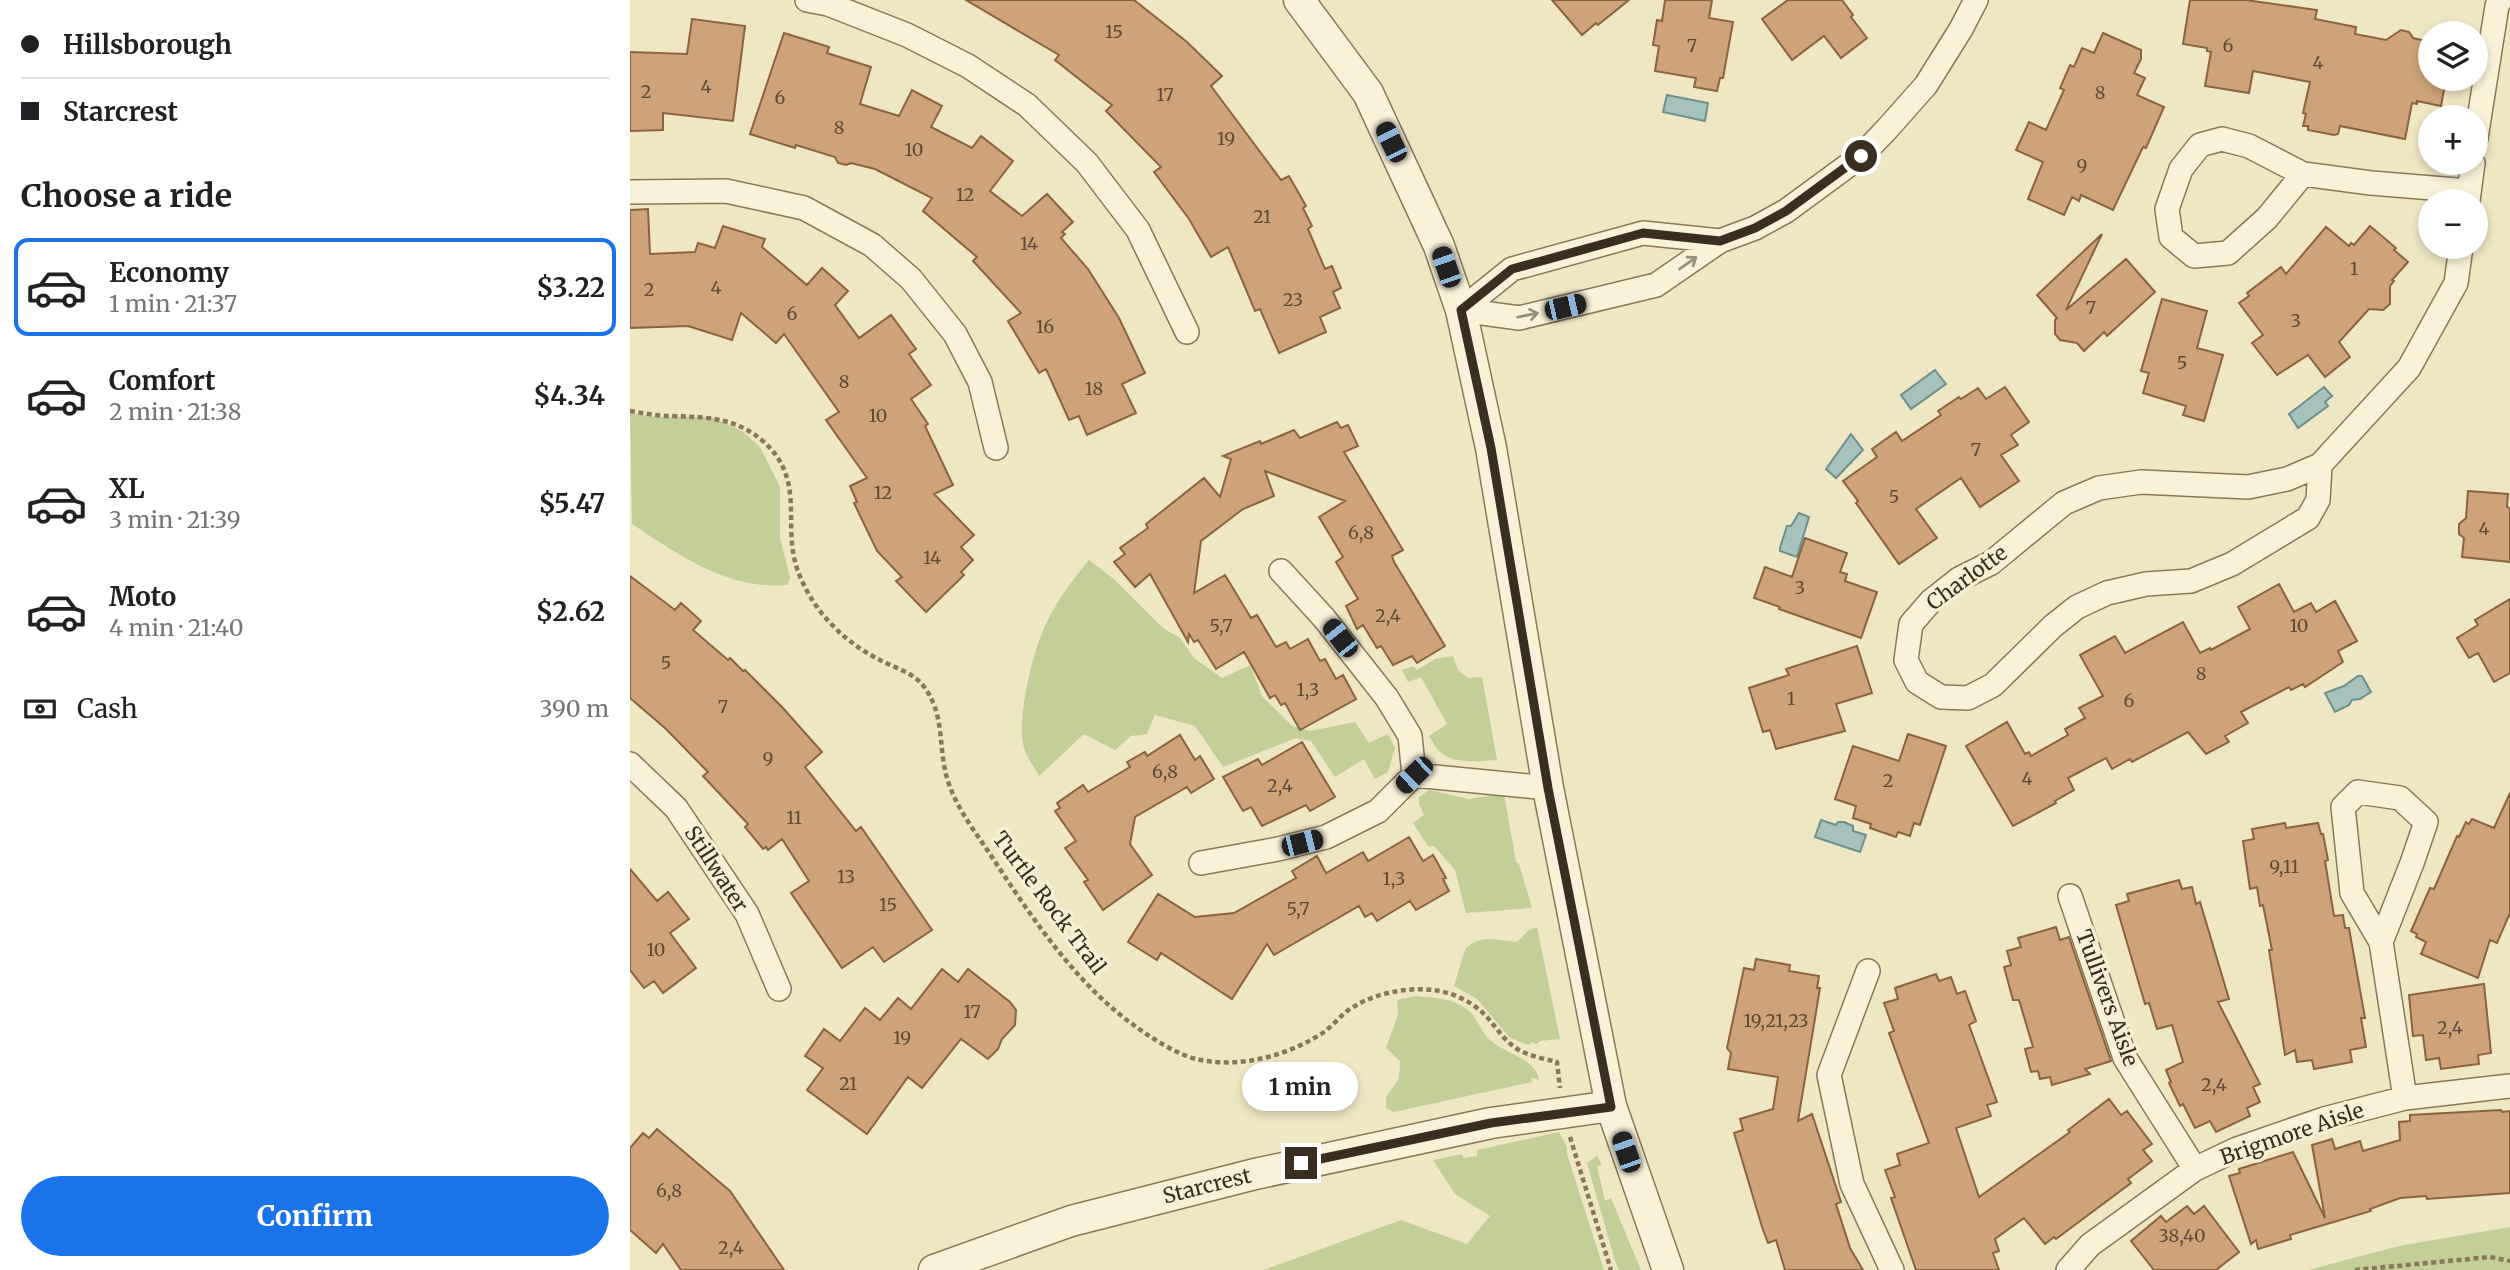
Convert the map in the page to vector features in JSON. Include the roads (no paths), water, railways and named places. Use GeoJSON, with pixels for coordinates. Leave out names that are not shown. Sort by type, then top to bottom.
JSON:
{"type":"FeatureCollection","features":[{"type":"Feature","properties":{"kind":"street"},"geometry":{"type":"LineString","coordinates":[[807,0],[828,4],[907,35],[968,66],[1027,105],[1087,163],[1138,230],[1186,332]]}},
{"type":"Feature","properties":{"kind":"street"},"geometry":{"type":"LineString","coordinates":[[1298,0],[1368,93],[1439,246],[1461,310],[1491,448],[1548,788],[1611,1107],[1668,1270]]}},
{"type":"Feature","properties":{"kind":"street"},"geometry":{"type":"LineString","coordinates":[[1461,310],[1519,317],[1656,285],[1720,241],[1755,228],[1786,211],[1861,156],[1926,85],[1976,0]]}},
{"type":"Feature","properties":{"kind":"street"},"geometry":{"type":"LineString","coordinates":[[2480,105],[2492,2]]}},
{"type":"Feature","properties":{"kind":"street"},"geometry":{"type":"LineString","coordinates":[[2303,174],[2267,218],[2228,253],[2194,256],[2171,237],[2167,209],[2181,169],[2200,145],[2222,139],[2249,146],[2303,174],[2418,189]]}},
{"type":"Feature","properties":{"kind":"street"},"geometry":{"type":"LineString","coordinates":[[630,192],[726,191],[804,208],[872,245],[911,279],[955,334],[980,382],[996,448]]}},
{"type":"Feature","properties":{"kind":"street"},"geometry":{"type":"LineString","coordinates":[[1461,310],[1512,269],[1643,233],[1720,241]]}},
{"type":"Feature","properties":{"kind":"street","name":"Charlotte"},"geometry":{"type":"LineString","coordinates":[[2320,466],[2318,500],[2308,518],[2232,564],[2191,581],[2147,584],[2108,593],[2077,607],[2053,626],[1993,685],[1968,698],[1941,697],[1917,682],[1906,660],[1911,624],[1931,601],[1959,579],[1991,563],[2064,503],[2099,488],[2141,482],[2248,487],[2287,479],[2320,466],[2409,368],[2456,283],[2459,259]]}},
{"type":"Feature","properties":{"kind":"street"},"geometry":{"type":"LineString","coordinates":[[1281,571],[1324,618],[1387,698],[1410,736],[1414,775]]}},
{"type":"Feature","properties":{"kind":"street","name":"Stillwater"},"geometry":{"type":"LineString","coordinates":[[630,764],[676,808],[747,914],[779,989]]}},
{"type":"Feature","properties":{"kind":"street"},"geometry":{"type":"LineString","coordinates":[[1414,775],[1548,788]]}},
{"type":"Feature","properties":{"kind":"street"},"geometry":{"type":"LineString","coordinates":[[1201,863],[1326,837],[1378,811],[1414,775]]}},
{"type":"Feature","properties":{"kind":"street"},"geometry":{"type":"LineString","coordinates":[[2381,942],[2426,822],[2400,798],[2358,792],[2343,807],[2352,893],[2381,942],[2405,1098]]}},
{"type":"Feature","properties":{"kind":"street","name":"Tullivers Aisle"},"geometry":{"type":"LineString","coordinates":[[2070,896],[2125,1058],[2195,1169]]}},
{"type":"Feature","properties":{"kind":"street"},"geometry":{"type":"LineString","coordinates":[[1868,971],[1829,1075],[1852,1184],[1892,1270]]}},
{"type":"Feature","properties":{"kind":"street","name":"Brigmore Aisle"},"geometry":{"type":"LineString","coordinates":[[2068,1270],[2090,1245],[2195,1169],[2237,1149],[2324,1119],[2405,1098],[2510,1086]]}},
{"type":"Feature","properties":{"kind":"street","name":"Starcrest"},"geometry":{"type":"LineString","coordinates":[[934,1270],[1071,1221],[1255,1174],[1491,1123],[1611,1107]]}},
{"type":"Feature","properties":{"kind":"water"},"geometry":{"type":"Polygon","coordinates":[[[1667,95],[1708,103],[1705,121],[1663,112],[1667,95]]]}},
{"type":"Feature","properties":{"kind":"water"},"geometry":{"type":"Polygon","coordinates":[[[1935,370],[1946,384],[1911,409],[1901,395],[1935,370]]]}},
{"type":"Feature","properties":{"kind":"water"},"geometry":{"type":"Polygon","coordinates":[[[2324,387],[2332,396],[2325,402],[2328,406],[2298,428],[2289,414],[2324,387]]]}},
{"type":"Feature","properties":{"kind":"water"},"geometry":{"type":"Polygon","coordinates":[[[1851,434],[1863,450],[1836,478],[1826,469],[1851,434]]]}},
{"type":"Feature","properties":{"kind":"water"},"geometry":{"type":"Polygon","coordinates":[[[1799,513],[1809,517],[1797,557],[1780,551],[1780,548],[1787,526],[1791,526],[1799,513]]]}},
{"type":"Feature","properties":{"kind":"water"},"geometry":{"type":"Polygon","coordinates":[[[2362,676],[2371,692],[2360,699],[2352,700],[2349,705],[2335,712],[2325,693],[2344,686],[2362,676]]]}},
{"type":"Feature","properties":{"kind":"water"},"geometry":{"type":"Polygon","coordinates":[[[1821,820],[1836,825],[1838,822],[1844,822],[1853,826],[1853,831],[1866,835],[1860,852],[1815,837],[1821,820]]]}}]}
